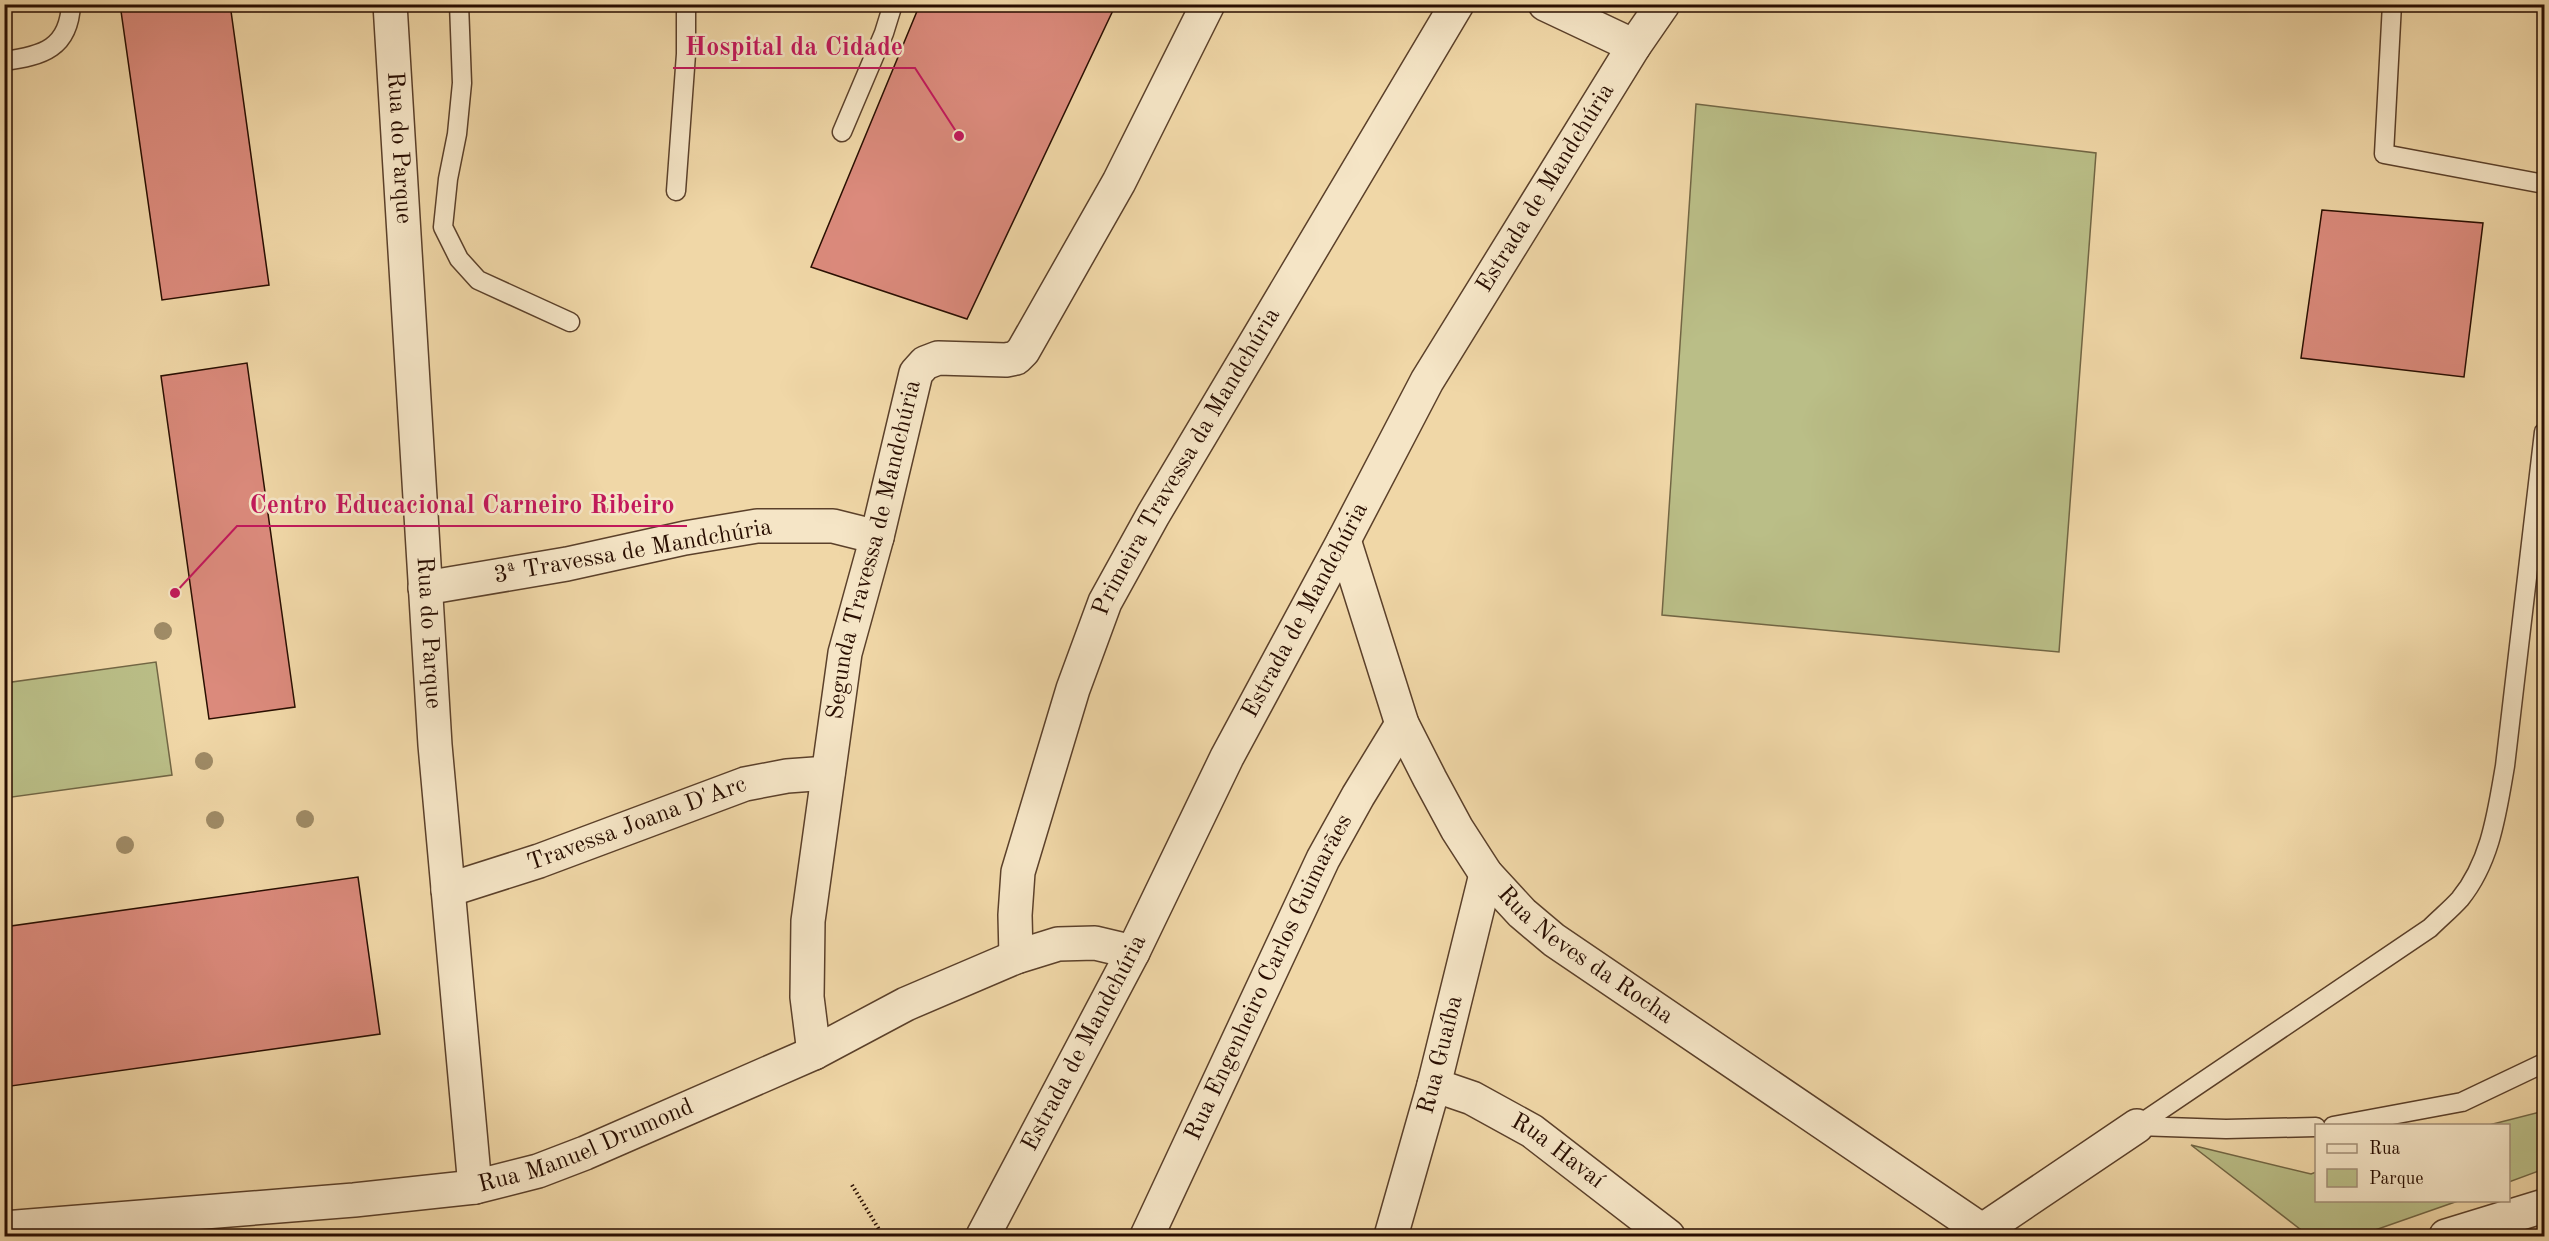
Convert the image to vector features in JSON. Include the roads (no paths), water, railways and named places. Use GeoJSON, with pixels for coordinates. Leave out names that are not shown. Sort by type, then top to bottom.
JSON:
{"type":"FeatureCollection","features":[{"type":"Feature","properties":{"kind":"street","name":"Rua do Parque"},"geometry":{"type":"LineString","coordinates":[[390,4],[425,588],[448,891],[476,1187]]}},
{"type":"Feature","properties":{"kind":"street","name":"Segunda Travessa de Mandchúria"},"geometry":{"type":"LineString","coordinates":[[814,1053],[807,997],[808,921],[845,653],[877,537],[916,374],[925,363],[938,358],[1006,360],[1016,358],[1023,351],[1119,182],[1208,4]]}},
{"type":"Feature","properties":{"kind":"street","name":"Primeira Travessa da Mandchúria"},"geometry":{"type":"LineString","coordinates":[[1016,957],[1015,915],[1018,872],[1060,731],[1105,602],[1153,515],[1457,4]]}},
{"type":"Feature","properties":{"kind":"street"},"geometry":{"type":"LineString","coordinates":[[1545,4],[1634,46]]}},
{"type":"Feature","properties":{"kind":"street","name":"Estrada de Mandchúria"},"geometry":{"type":"LineString","coordinates":[[993,1233],[1227,757],[1427,381],[1634,46],[1663,4]]}},
{"type":"Feature","properties":{"kind":"street","name":"3ª Travessa de Mandchúria"},"geometry":{"type":"LineString","coordinates":[[425,588],[567,564],[685,538],[757,526],[833,526],[877,537]]}},
{"type":"Feature","properties":{"kind":"street","name":"Rua Neves da Rocha"},"geometry":{"type":"LineString","coordinates":[[1344,540],[1402,724],[1457,829],[1486,874],[1522,913],[1554,940],[1985,1234]]}},
{"type":"Feature","properties":{"kind":"street","name":"Rua Engenheiro Carlos Guimarães"},"geometry":{"type":"LineString","coordinates":[[1147,1236],[1323,859],[1358,795],[1402,724]]}},
{"type":"Feature","properties":{"kind":"street","name":"Travessa Joana D'Arc"},"geometry":{"type":"LineString","coordinates":[[448,891],[539,861],[745,784],[787,776],[828,773]]}},
{"type":"Feature","properties":{"kind":"street","name":"Rua Guaíba"},"geometry":{"type":"LineString","coordinates":[[1391,1236],[1434,1085],[1486,874]]}},
{"type":"Feature","properties":{"kind":"street","name":"Rua Manuel Drumond"},"geometry":{"type":"LineString","coordinates":[[4,1228],[364,1199],[476,1187],[538,1171],[576,1157],[814,1053],[906,1004],[1016,957],[1058,944],[1095,943],[1133,952]]}},
{"type":"Feature","properties":{"kind":"street","name":"Rua Havaí"},"geometry":{"type":"LineString","coordinates":[[1434,1085],[1472,1098],[1532,1131],[1668,1236]]}},
{"type":"Feature","properties":{"kind":"street"},"geometry":{"type":"LineString","coordinates":[[1985,1234],[2137,1126]]}},
{"type":"Feature","properties":{"kind":"street"},"geometry":{"type":"LineString","coordinates":[[2446,1236],[2544,1206]]}},
{"type":"Feature","properties":{"kind":"lane"},"geometry":{"type":"LineString","coordinates":[[4,61],[39,54],[53,47],[69,25],[71,4]]}},
{"type":"Feature","properties":{"kind":"lane"},"geometry":{"type":"LineString","coordinates":[[459,4],[462,83],[457,134],[442,227],[459,259],[478,280],[570,322]]}},
{"type":"Feature","properties":{"kind":"lane"},"geometry":{"type":"LineString","coordinates":[[676,191],[686,54],[686,4]]}},
{"type":"Feature","properties":{"kind":"lane"},"geometry":{"type":"LineString","coordinates":[[842,132],[884,33],[893,4]]}},
{"type":"Feature","properties":{"kind":"lane"},"geometry":{"type":"LineString","coordinates":[[2392,4],[2384,154],[2544,184]]}},
{"type":"Feature","properties":{"kind":"lane"},"geometry":{"type":"LineString","coordinates":[[2137,1126],[2430,928],[2460,898],[2482,865],[2495,821],[2505,766],[2544,432]]}},
{"type":"Feature","properties":{"kind":"lane"},"geometry":{"type":"LineString","coordinates":[[2339,1124],[2462,1102],[2544,1063]]}},
{"type":"Feature","properties":{"kind":"lane"},"geometry":{"type":"LineString","coordinates":[[2137,1126],[2315,1127]]}},
{"type":"Feature","properties":{"kind":"place","name":"Hospital da Cidade"},"geometry":{"type":"Point","coordinates":[959,136]}},
{"type":"Feature","properties":{"kind":"place","name":"Centro Educacional Carneiro Ribeiro"},"geometry":{"type":"Point","coordinates":[175,593]}}]}
